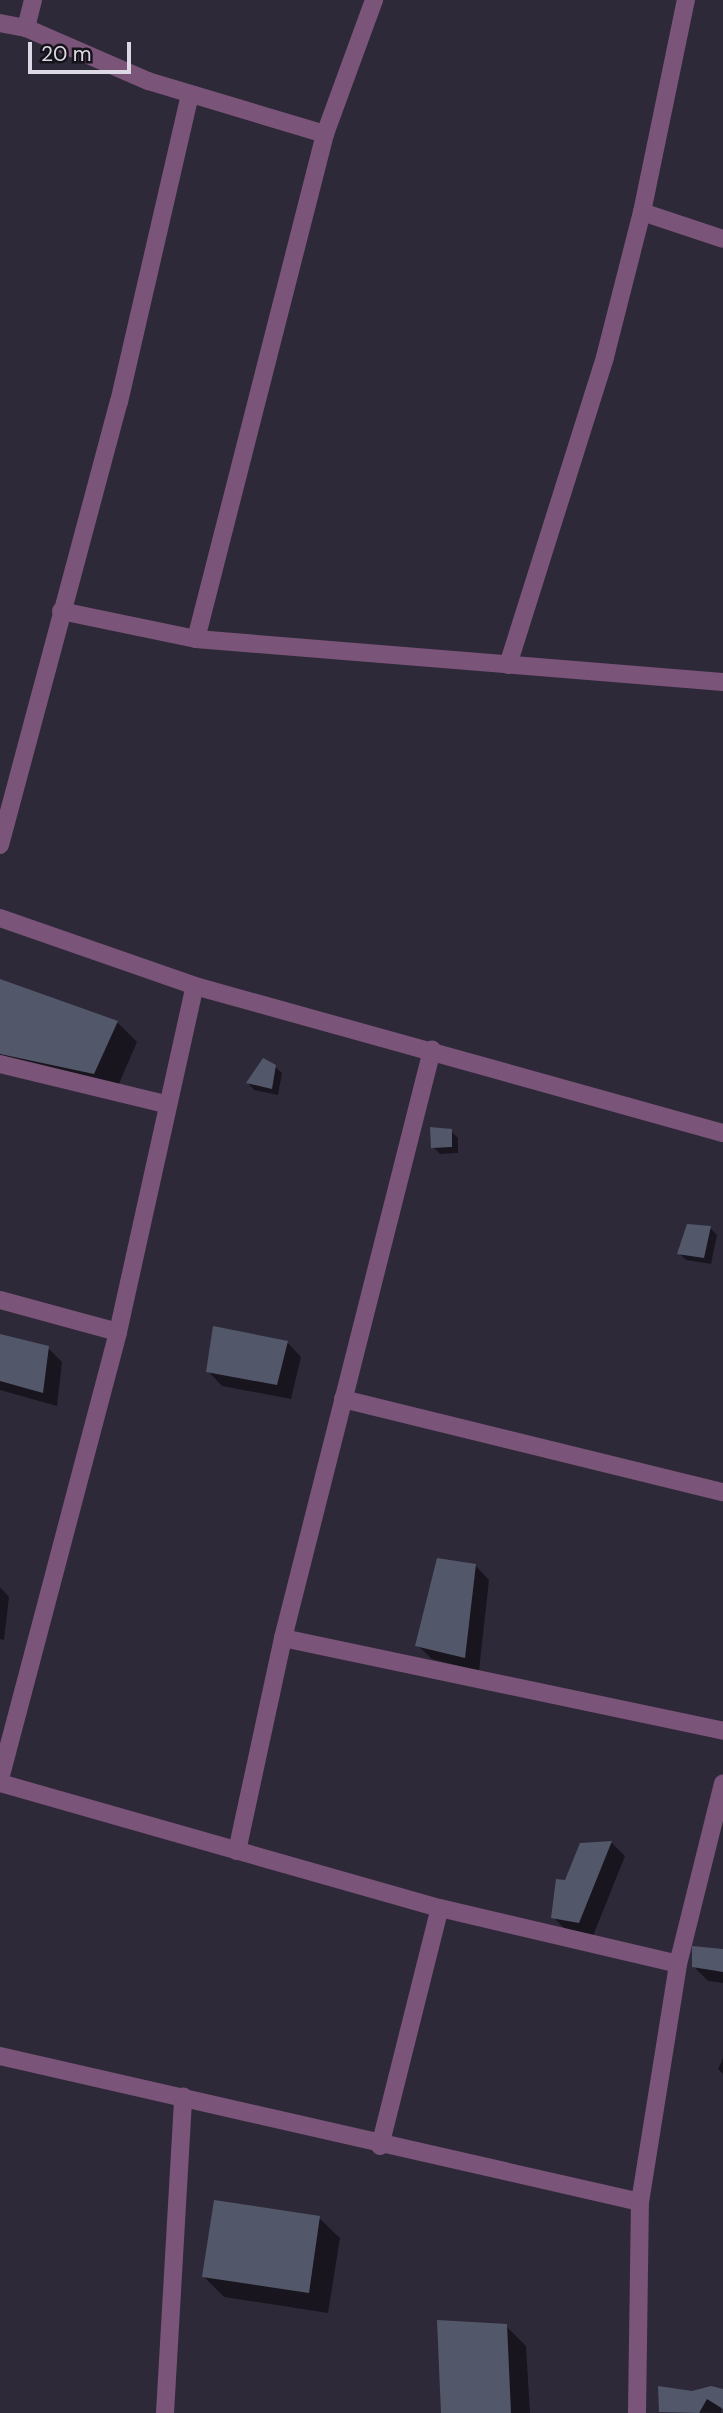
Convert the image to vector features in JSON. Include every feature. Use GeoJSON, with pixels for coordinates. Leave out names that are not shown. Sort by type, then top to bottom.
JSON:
{"type":"FeatureCollection","features":[{"type":"Feature","properties":{"kind":"street"},"geometry":{"type":"LineString","coordinates":[[26,27],[33,0]]}},
{"type":"Feature","properties":{"kind":"street"},"geometry":{"type":"LineString","coordinates":[[196,639],[326,134],[374,0]]}},
{"type":"Feature","properties":{"kind":"street"},"geometry":{"type":"LineString","coordinates":[[508,666],[605,357],[642,212],[686,0]]}},
{"type":"Feature","properties":{"kind":"street"},"geometry":{"type":"LineString","coordinates":[[0,23],[26,27],[190,94],[326,134]]}},
{"type":"Feature","properties":{"kind":"street"},"geometry":{"type":"LineString","coordinates":[[0,845],[119,402],[190,94]]}},
{"type":"Feature","properties":{"kind":"street"},"geometry":{"type":"LineString","coordinates":[[642,212],[723,239]]}},
{"type":"Feature","properties":{"kind":"street"},"geometry":{"type":"LineString","coordinates":[[61,611],[196,639],[508,666],[723,681]]}},
{"type":"Feature","properties":{"kind":"street"},"geometry":{"type":"LineString","coordinates":[[0,918],[195,986],[723,1133]]}},
{"type":"Feature","properties":{"kind":"street"},"geometry":{"type":"LineString","coordinates":[[195,986],[165,1104],[118,1332],[0,1781],[440,1908],[678,1964]]}},
{"type":"Feature","properties":{"kind":"street"},"geometry":{"type":"LineString","coordinates":[[237,1851],[283,1638],[432,1050]]}},
{"type":"Feature","properties":{"kind":"street"},"geometry":{"type":"LineString","coordinates":[[0,1064],[165,1104]]}},
{"type":"Feature","properties":{"kind":"street"},"geometry":{"type":"LineString","coordinates":[[0,1300],[118,1332]]}},
{"type":"Feature","properties":{"kind":"street"},"geometry":{"type":"LineString","coordinates":[[342,1399],[723,1492]]}},
{"type":"Feature","properties":{"kind":"street"},"geometry":{"type":"LineString","coordinates":[[283,1638],[723,1731]]}},
{"type":"Feature","properties":{"kind":"street"},"geometry":{"type":"LineString","coordinates":[[637,2413],[640,2202],[678,1964],[723,1784]]}},
{"type":"Feature","properties":{"kind":"street"},"geometry":{"type":"LineString","coordinates":[[380,2146],[440,1908]]}},
{"type":"Feature","properties":{"kind":"street"},"geometry":{"type":"LineString","coordinates":[[0,2056],[183,2097],[380,2146],[640,2202]]}},
{"type":"Feature","properties":{"kind":"street"},"geometry":{"type":"LineString","coordinates":[[165,2413],[183,2097]]}},
{"type":"Feature","properties":{"kind":"building"},"geometry":{"type":"Polygon","coordinates":[[[0,979],[118,1021],[94,1074],[0,1054],[0,979]]]}},
{"type":"Feature","properties":{"kind":"building"},"geometry":{"type":"Polygon","coordinates":[[[263,1058],[276,1065],[272,1089],[246,1083],[263,1058]]]}},
{"type":"Feature","properties":{"kind":"building"},"geometry":{"type":"Polygon","coordinates":[[[430,1127],[452,1129],[452,1147],[431,1148],[430,1127]]]}},
{"type":"Feature","properties":{"kind":"building"},"geometry":{"type":"Polygon","coordinates":[[[687,1224],[711,1226],[704,1258],[677,1254],[687,1224]]]}},
{"type":"Feature","properties":{"kind":"building"},"geometry":{"type":"Polygon","coordinates":[[[213,1326],[288,1341],[277,1385],[206,1372],[213,1326]]]}},
{"type":"Feature","properties":{"kind":"building"},"geometry":{"type":"Polygon","coordinates":[[[0,1334],[49,1346],[43,1393],[0,1381],[0,1334]]]}},
{"type":"Feature","properties":{"kind":"building"},"geometry":{"type":"Polygon","coordinates":[[[437,1558],[476,1564],[465,1658],[415,1646],[437,1558]]]}},
{"type":"Feature","properties":{"kind":"building"},"geometry":{"type":"Polygon","coordinates":[[[612,1841],[579,1923],[551,1918],[556,1879],[565,1880],[580,1843],[612,1841]]]}},
{"type":"Feature","properties":{"kind":"building"},"geometry":{"type":"Polygon","coordinates":[[[692,1946],[723,1949],[723,1972],[692,1967],[692,1946]]]}},
{"type":"Feature","properties":{"kind":"building"},"geometry":{"type":"Polygon","coordinates":[[[214,2200],[320,2216],[309,2293],[202,2277],[214,2200]]]}},
{"type":"Feature","properties":{"kind":"building"},"geometry":{"type":"Polygon","coordinates":[[[437,2320],[507,2324],[511,2413],[441,2413],[437,2320]]]}},
{"type":"Feature","properties":{"kind":"building"},"geometry":{"type":"Polygon","coordinates":[[[658,2386],[692,2391],[711,2386],[723,2389],[723,2409],[707,2399],[699,2413],[659,2412],[658,2386]]]}}]}
